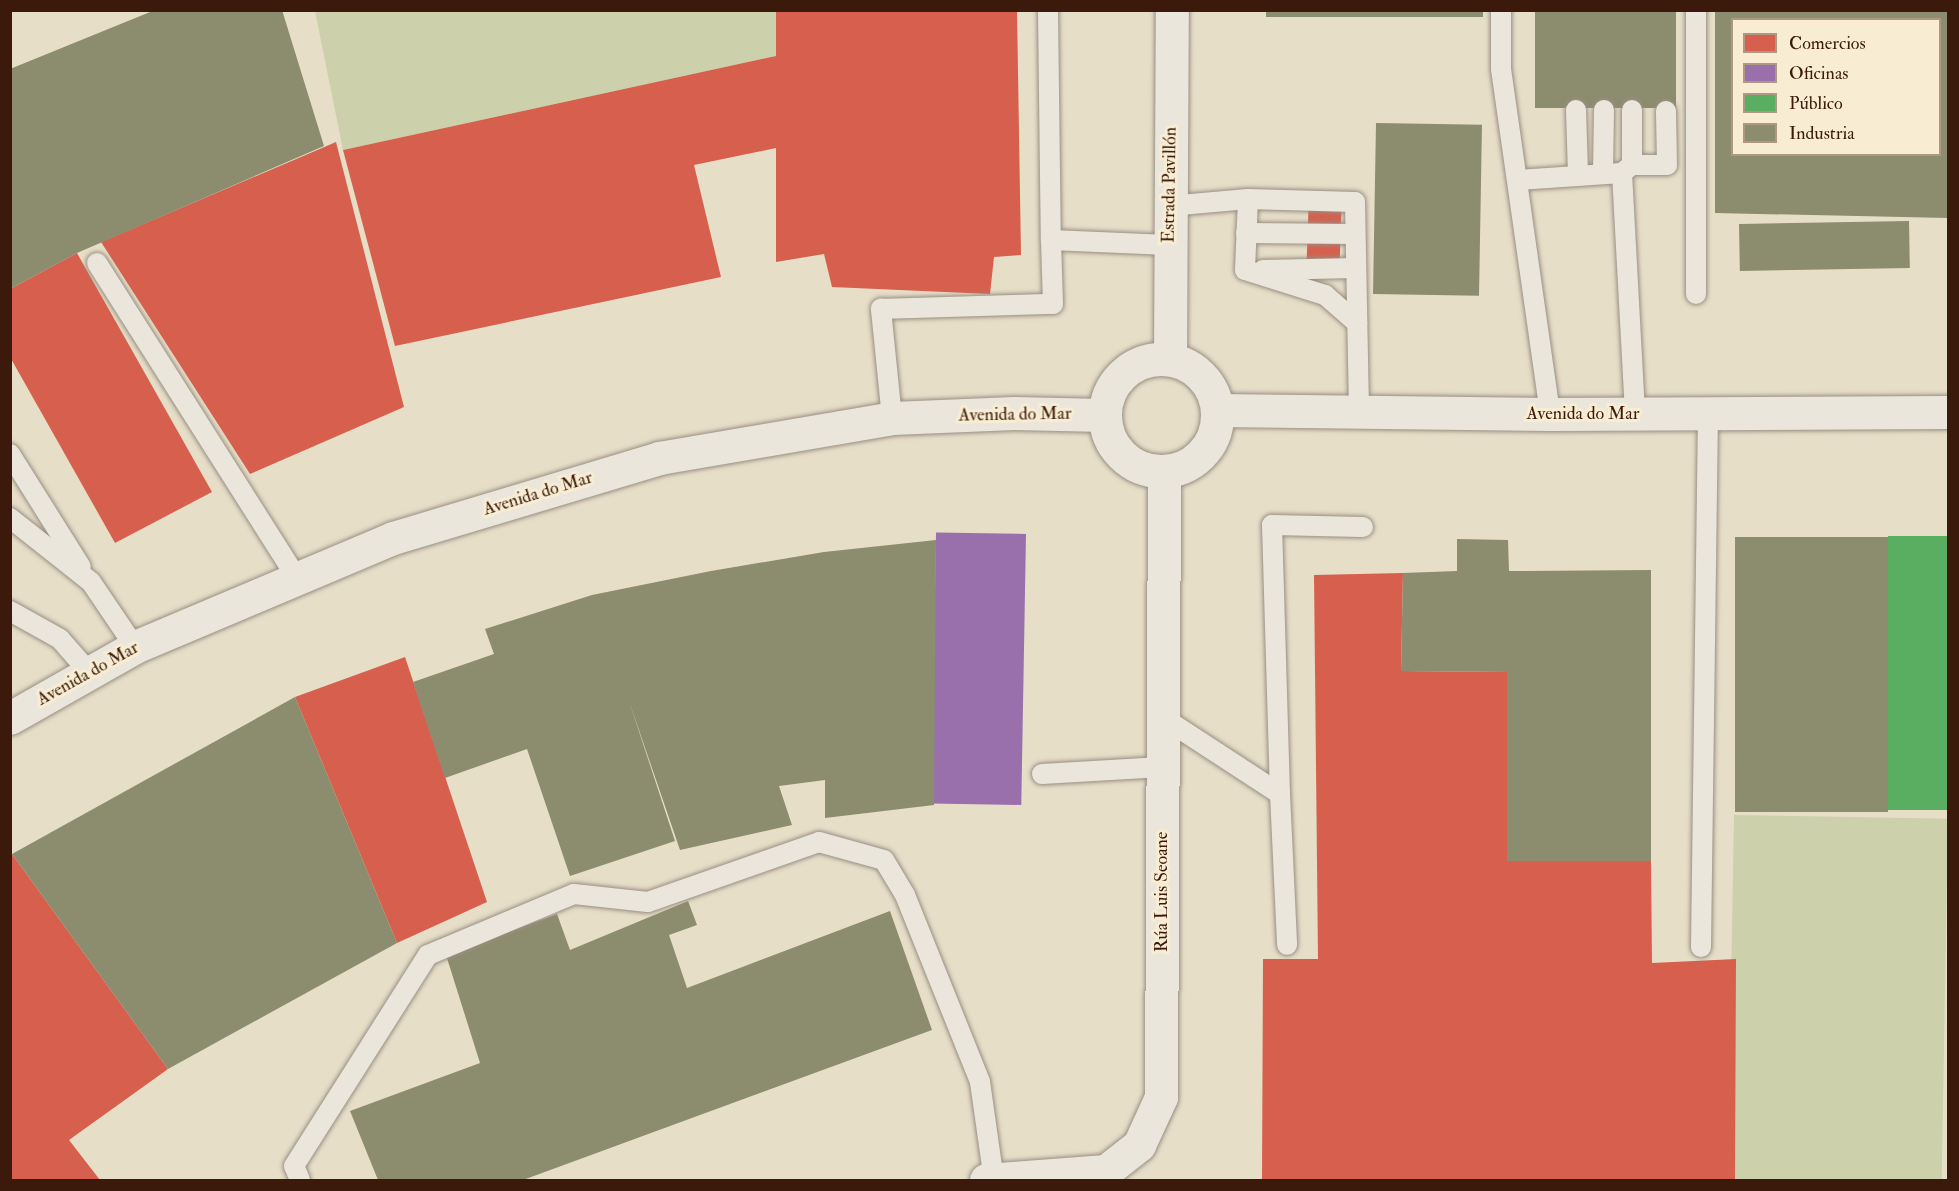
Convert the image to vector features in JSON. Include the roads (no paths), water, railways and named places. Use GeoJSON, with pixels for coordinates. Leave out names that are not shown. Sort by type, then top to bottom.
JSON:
{"type":"FeatureCollection","features":[{"type":"Feature","properties":{"kind":"street","name":"Estrada Pavillón"},"geometry":{"type":"LineString","coordinates":[[1170,358],[1169,206],[1172,10]]}},
{"type":"Feature","properties":{"kind":"street"},"geometry":{"type":"LineString","coordinates":[[1170,358],[1199,374],[1211,389],[1217,410],[1211,442],[1202,454],[1191,464],[1164,472],[1138,467],[1119,453],[1106,434],[1104,415],[1107,396],[1130,367],[1148,360],[1170,358]]}},
{"type":"Feature","properties":{"kind":"street","name":"Avenida do Mar"},"geometry":{"type":"LineString","coordinates":[[1217,410],[1550,414],[1948,412]]}},
{"type":"Feature","properties":{"kind":"street","name":"Avenida do Mar"},"geometry":{"type":"LineString","coordinates":[[10,718],[88,671],[135,647],[393,537],[659,458],[892,418],[1014,413],[1104,415]]}},
{"type":"Feature","properties":{"kind":"street","name":"Rúa Luis Seoane"},"geometry":{"type":"LineString","coordinates":[[986,1180],[1106,1171],[1139,1145],[1161,1097],[1164,472]]}},
{"type":"Feature","properties":{"kind":"lane"},"geometry":{"type":"LineString","coordinates":[[892,418],[881,309],[1053,304],[1048,10]]}},
{"type":"Feature","properties":{"kind":"lane"},"geometry":{"type":"LineString","coordinates":[[1501,10],[1501,69],[1550,414]]}},
{"type":"Feature","properties":{"kind":"lane"},"geometry":{"type":"LineString","coordinates":[[1696,10],[1696,294]]}},
{"type":"Feature","properties":{"kind":"lane"},"geometry":{"type":"LineString","coordinates":[[1576,110],[1578,174]]}},
{"type":"Feature","properties":{"kind":"lane"},"geometry":{"type":"LineString","coordinates":[[1604,110],[1619,170],[1635,414]]}},
{"type":"Feature","properties":{"kind":"lane"},"geometry":{"type":"LineString","coordinates":[[1619,170],[1632,110]]}},
{"type":"Feature","properties":{"kind":"lane"},"geometry":{"type":"LineString","coordinates":[[1518,180],[1667,165],[1666,111]]}},
{"type":"Feature","properties":{"kind":"lane"},"geometry":{"type":"LineString","coordinates":[[1169,206],[1248,200],[1354,202],[1359,411]]}},
{"type":"Feature","properties":{"kind":"lane"},"geometry":{"type":"LineString","coordinates":[[1245,270],[1248,200]]}},
{"type":"Feature","properties":{"kind":"lane"},"geometry":{"type":"LineString","coordinates":[[1246,233],[1355,234]]}},
{"type":"Feature","properties":{"kind":"lane"},"geometry":{"type":"LineString","coordinates":[[1051,240],[1169,244]]}},
{"type":"Feature","properties":{"kind":"lane"},"geometry":{"type":"LineString","coordinates":[[97,263],[297,578]]}},
{"type":"Feature","properties":{"kind":"lane"},"geometry":{"type":"LineString","coordinates":[[1245,270],[1356,268]]}},
{"type":"Feature","properties":{"kind":"lane"},"geometry":{"type":"LineString","coordinates":[[1245,270],[1324,295],[1357,323]]}},
{"type":"Feature","properties":{"kind":"lane"},"geometry":{"type":"LineString","coordinates":[[1701,947],[1708,413]]}},
{"type":"Feature","properties":{"kind":"lane"},"geometry":{"type":"LineString","coordinates":[[10,454],[135,647]]}},
{"type":"Feature","properties":{"kind":"lane"},"geometry":{"type":"LineString","coordinates":[[10,518],[91,582]]}},
{"type":"Feature","properties":{"kind":"lane"},"geometry":{"type":"LineString","coordinates":[[1287,945],[1272,525],[1363,527]]}},
{"type":"Feature","properties":{"kind":"lane"},"geometry":{"type":"LineString","coordinates":[[10,611],[60,639],[88,671]]}},
{"type":"Feature","properties":{"kind":"lane"},"geometry":{"type":"LineString","coordinates":[[1162,717],[1280,794]]}},
{"type":"Feature","properties":{"kind":"lane"},"geometry":{"type":"LineString","coordinates":[[1042,774],[1162,766]]}},
{"type":"Feature","properties":{"kind":"lane"},"geometry":{"type":"LineString","coordinates":[[300,1180],[294,1166],[428,955],[574,894],[648,902],[819,842],[884,860],[905,895],[980,1082],[994,1180]]}}]}
